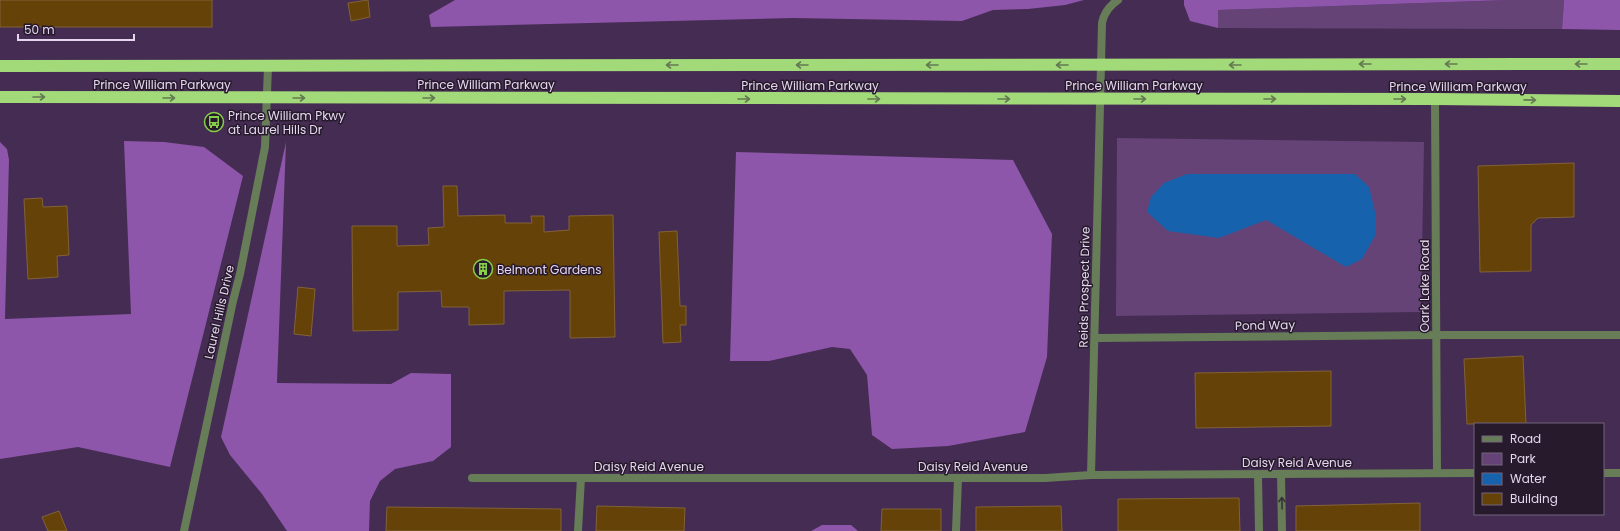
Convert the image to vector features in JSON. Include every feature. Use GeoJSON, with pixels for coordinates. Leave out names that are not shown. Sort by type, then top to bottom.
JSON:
{"type":"FeatureCollection","features":[{"type":"Feature","properties":{"kind":"highway","name":"Prince William Parkway"},"geometry":{"type":"LineString","coordinates":[[0,66],[1620,64]]}},
{"type":"Feature","properties":{"kind":"highway","name":"Prince William Parkway"},"geometry":{"type":"LineString","coordinates":[[0,97],[1435,99],[1620,101]]}},
{"type":"Feature","properties":{"kind":"street","name":"Reids Prospect Drive"},"geometry":{"type":"LineString","coordinates":[[1091,475],[1102,23],[1103,18],[1111,6],[1118,0]]}},
{"type":"Feature","properties":{"kind":"street","name":"Laurel Hills Drive"},"geometry":{"type":"LineString","coordinates":[[184,531],[240,274],[265,147],[268,66]]}},
{"type":"Feature","properties":{"kind":"street","name":"Oark Lake Road"},"geometry":{"type":"LineString","coordinates":[[1435,99],[1437,473]]}},
{"type":"Feature","properties":{"kind":"street","name":"Pond Way"},"geometry":{"type":"LineString","coordinates":[[1094,338],[1620,335]]}},
{"type":"Feature","properties":{"kind":"street","name":"Daisy Reid Avenue"},"geometry":{"type":"LineString","coordinates":[[472,478],[1045,478],[1091,475],[1474,473]]}},
{"type":"Feature","properties":{"kind":"street"},"geometry":{"type":"LineString","coordinates":[[1604,473],[1620,473]]}},
{"type":"Feature","properties":{"kind":"street"},"geometry":{"type":"LineString","coordinates":[[1281,474],[1282,531]]}},
{"type":"Feature","properties":{"kind":"street"},"geometry":{"type":"LineString","coordinates":[[1258,475],[1259,531]]}},
{"type":"Feature","properties":{"kind":"street"},"geometry":{"type":"LineString","coordinates":[[578,531],[580,478]]}},
{"type":"Feature","properties":{"kind":"street"},"geometry":{"type":"LineString","coordinates":[[956,531],[958,478]]}},
{"type":"Feature","properties":{"kind":"green space"},"geometry":{"type":"Polygon","coordinates":[[[1509,0],[1564,0],[1562,29],[1218,28],[1218,10],[1509,0]]]}},
{"type":"Feature","properties":{"kind":"green space"},"geometry":{"type":"Polygon","coordinates":[[[1117,138],[1424,142],[1421,312],[1116,316],[1117,138]]]}},
{"type":"Feature","properties":{"kind":"shaded area"},"geometry":{"type":"Polygon","coordinates":[[[455,0],[1084,0],[1065,5],[1028,9],[993,10],[962,21],[793,18],[431,27],[429,15],[455,0]]]}},
{"type":"Feature","properties":{"kind":"shaded area"},"geometry":{"type":"Polygon","coordinates":[[[1184,0],[1509,0],[1218,10],[1218,28],[1190,21],[1184,5],[1184,0]]]}},
{"type":"Feature","properties":{"kind":"shaded area"},"geometry":{"type":"Polygon","coordinates":[[[1564,0],[1620,0],[1620,30],[1562,29],[1564,0]]]}},
{"type":"Feature","properties":{"kind":"shaded area"},"geometry":{"type":"Polygon","coordinates":[[[124,141],[164,142],[204,147],[243,176],[170,467],[78,447],[0,459],[0,142],[7,149],[9,160],[5,319],[131,314],[124,141]]]}},
{"type":"Feature","properties":{"kind":"shaded area"},"geometry":{"type":"Polygon","coordinates":[[[286,142],[277,383],[391,384],[411,373],[451,374],[451,447],[433,461],[395,469],[380,481],[370,501],[369,531],[287,531],[262,494],[230,455],[221,437],[286,142]]]}},
{"type":"Feature","properties":{"kind":"shaded area"},"geometry":{"type":"Polygon","coordinates":[[[736,152],[1013,160],[1052,234],[1047,357],[1025,432],[948,446],[892,449],[872,435],[867,375],[850,349],[832,347],[769,361],[730,361],[736,152]]]}},
{"type":"Feature","properties":{"kind":"shaded area"},"geometry":{"type":"Polygon","coordinates":[[[822,525],[851,525],[858,531],[811,531],[822,525]]]}},
{"type":"Feature","properties":{"kind":"water"},"geometry":{"type":"Polygon","coordinates":[[[1187,174],[1355,174],[1369,187],[1375,212],[1375,236],[1362,259],[1346,267],[1266,220],[1219,238],[1168,231],[1147,212],[1151,197],[1164,183],[1187,174]]]}},
{"type":"Feature","properties":{"kind":"building"},"geometry":{"type":"Polygon","coordinates":[[[0,0],[212,0],[212,27],[0,27],[0,0]]]}},
{"type":"Feature","properties":{"kind":"building"},"geometry":{"type":"Polygon","coordinates":[[[368,0],[370,17],[351,21],[348,3],[368,0]]]}},
{"type":"Feature","properties":{"kind":"building"},"geometry":{"type":"Polygon","coordinates":[[[1574,163],[1574,217],[1538,218],[1531,225],[1531,271],[1480,272],[1478,166],[1574,163]]]}},
{"type":"Feature","properties":{"kind":"building","name":"Belmont Gardens"},"geometry":{"type":"Polygon","coordinates":[[[443,186],[457,186],[458,216],[505,215],[505,223],[532,223],[531,216],[544,216],[544,232],[569,230],[569,216],[613,215],[615,337],[570,338],[570,290],[504,291],[504,324],[469,325],[469,307],[442,307],[441,291],[398,292],[398,330],[353,331],[352,226],[397,226],[397,246],[429,245],[428,228],[444,227],[443,186]]]}},
{"type":"Feature","properties":{"kind":"building"},"geometry":{"type":"Polygon","coordinates":[[[42,198],[43,207],[67,206],[69,255],[57,256],[58,277],[28,279],[24,199],[42,198]]]}},
{"type":"Feature","properties":{"kind":"building"},"geometry":{"type":"Polygon","coordinates":[[[677,231],[680,306],[686,306],[686,325],[680,325],[681,342],[663,343],[659,232],[677,231]]]}},
{"type":"Feature","properties":{"kind":"building"},"geometry":{"type":"Polygon","coordinates":[[[298,287],[315,289],[311,336],[294,334],[298,287]]]}},
{"type":"Feature","properties":{"kind":"building"},"geometry":{"type":"Polygon","coordinates":[[[1523,356],[1526,423],[1467,424],[1464,359],[1523,356]]]}},
{"type":"Feature","properties":{"kind":"building"},"geometry":{"type":"Polygon","coordinates":[[[1331,371],[1331,426],[1196,428],[1195,373],[1331,371]]]}},
{"type":"Feature","properties":{"kind":"building"},"geometry":{"type":"Polygon","coordinates":[[[1239,498],[1240,531],[1118,531],[1118,499],[1239,498]]]}},
{"type":"Feature","properties":{"kind":"building"},"geometry":{"type":"Polygon","coordinates":[[[1420,503],[1420,531],[1296,531],[1296,506],[1420,503]]]}},
{"type":"Feature","properties":{"kind":"building"},"geometry":{"type":"Polygon","coordinates":[[[597,506],[685,508],[684,531],[596,531],[597,506]]]}},
{"type":"Feature","properties":{"kind":"building"},"geometry":{"type":"Polygon","coordinates":[[[1061,506],[1062,531],[976,531],[976,507],[1061,506]]]}},
{"type":"Feature","properties":{"kind":"building"},"geometry":{"type":"Polygon","coordinates":[[[387,507],[561,509],[561,531],[386,531],[387,507]]]}},
{"type":"Feature","properties":{"kind":"building"},"geometry":{"type":"Polygon","coordinates":[[[882,509],[941,509],[941,531],[881,531],[882,509]]]}},
{"type":"Feature","properties":{"kind":"building"},"geometry":{"type":"Polygon","coordinates":[[[59,511],[67,531],[48,531],[42,517],[59,511]]]}},
{"type":"Feature","properties":{"kind":"place","name":"Prince William Pkwy at Laurel Hills Dr"},"geometry":{"type":"Point","coordinates":[214,122]}},
{"type":"Feature","properties":{"kind":"place","name":"Belmont Gardens"},"geometry":{"type":"Point","coordinates":[483,269]}}]}
